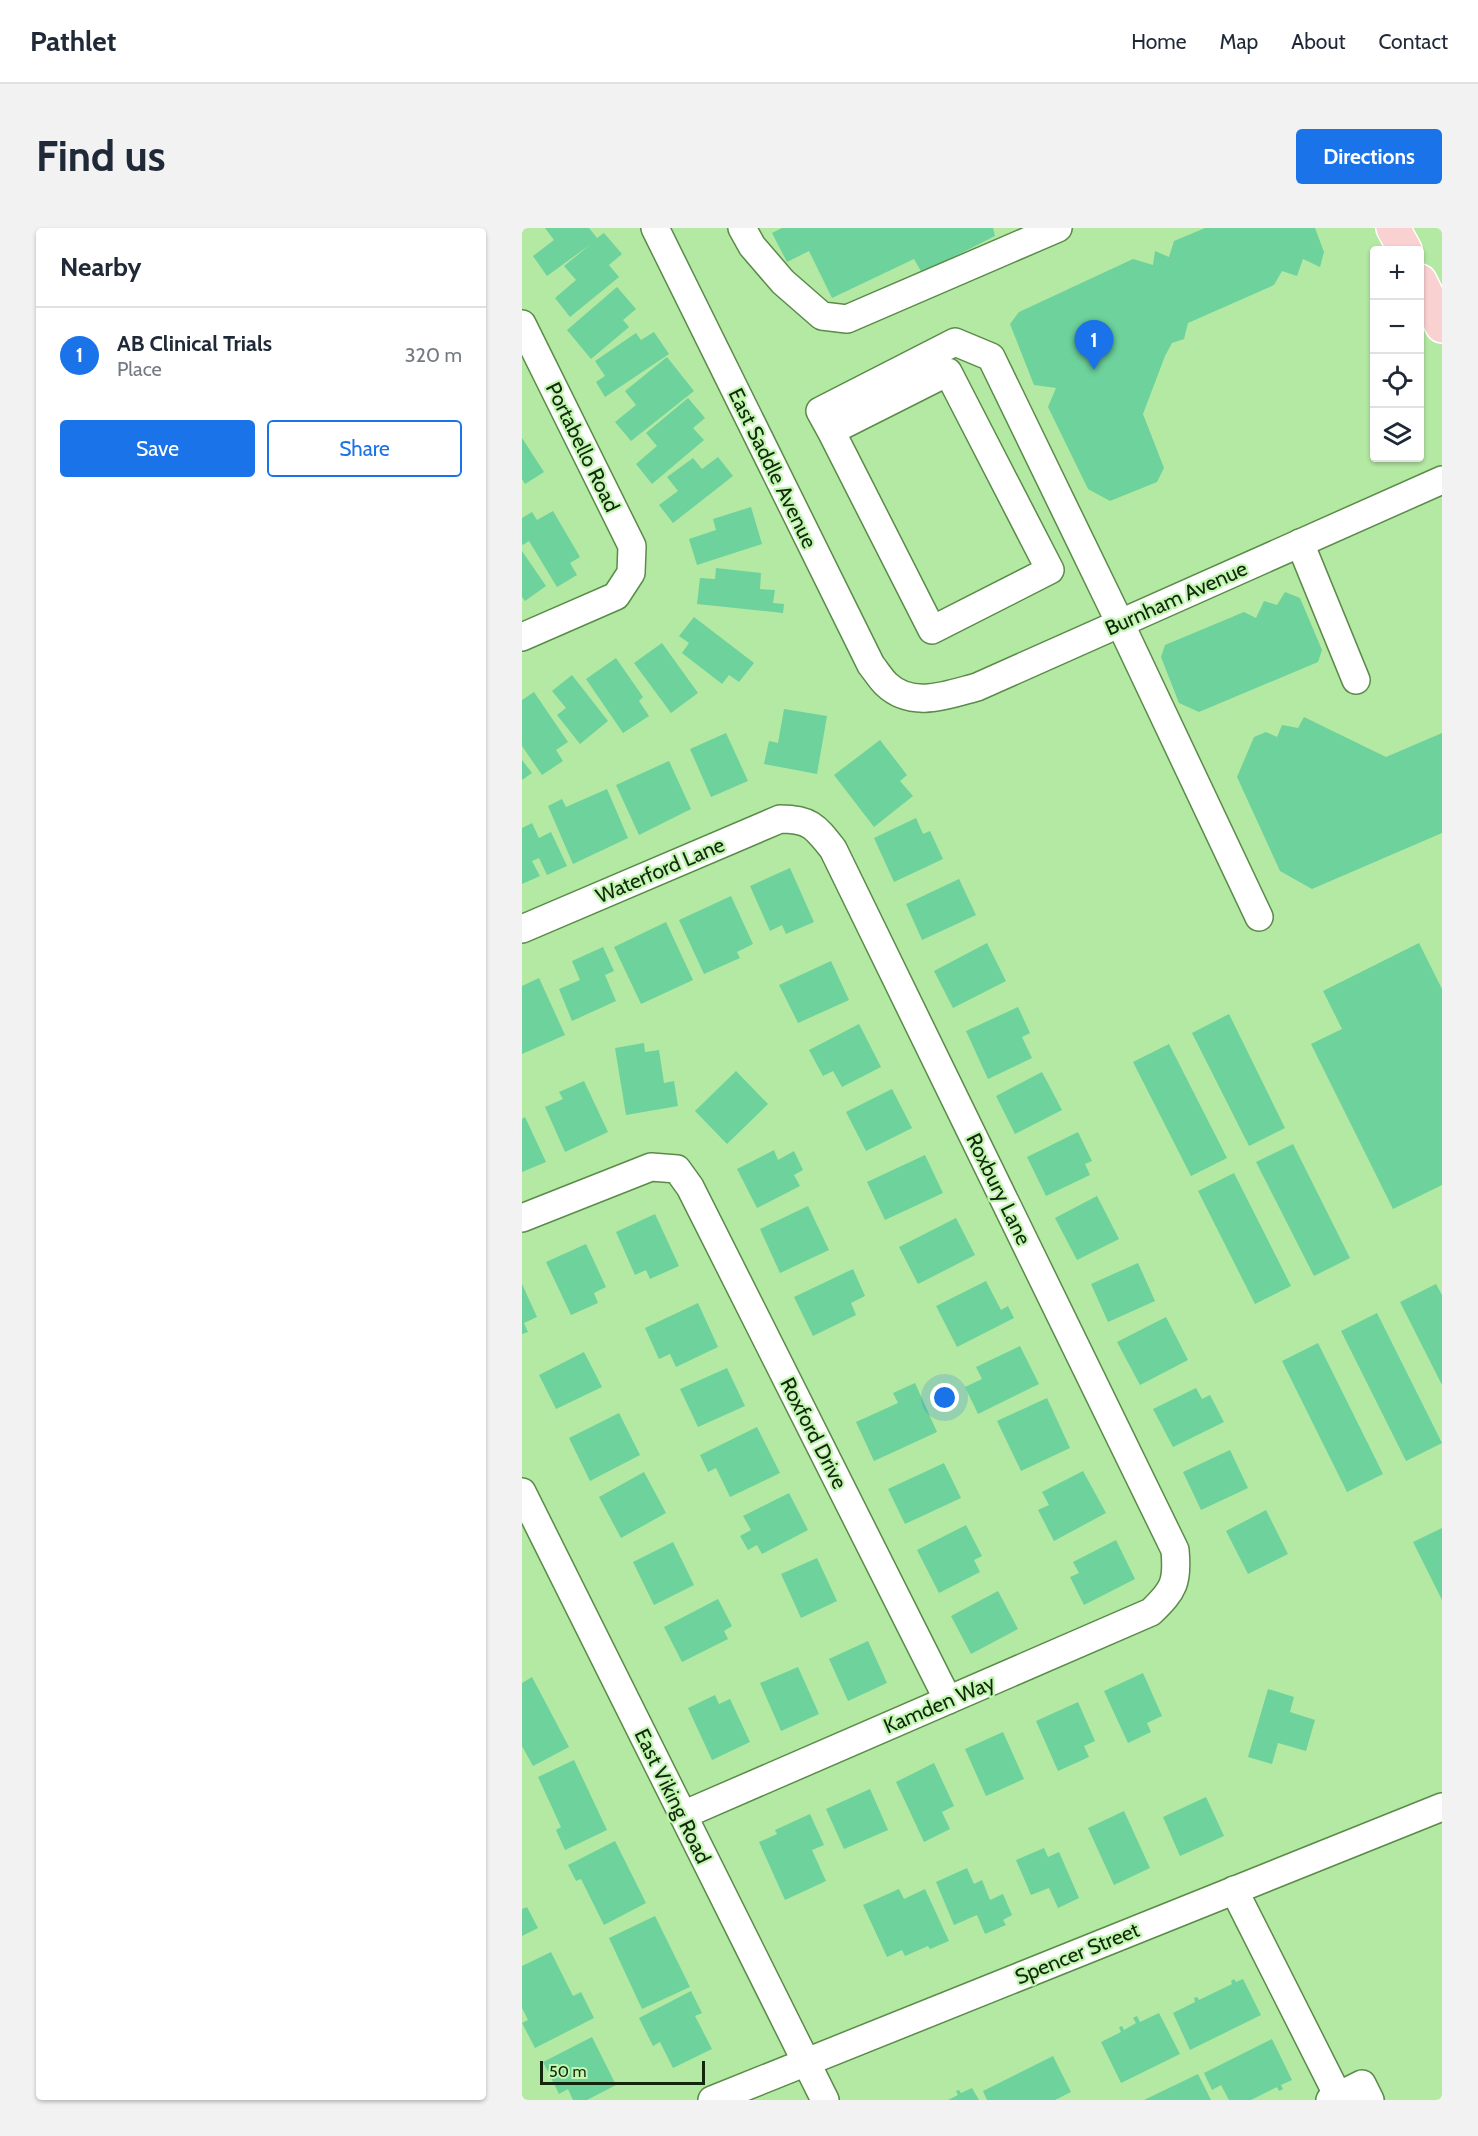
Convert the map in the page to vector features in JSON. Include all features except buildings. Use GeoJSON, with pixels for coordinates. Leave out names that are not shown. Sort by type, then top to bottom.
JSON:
{"type":"FeatureCollection","features":[{"type":"Feature","properties":{"kind":"main road"},"geometry":{"type":"LineString","coordinates":[[1393,228],[1403,246]]}},
{"type":"Feature","properties":{"kind":"main road"},"geometry":{"type":"LineString","coordinates":[[1424,291],[1442,326]]}},
{"type":"Feature","properties":{"kind":"street","name":"East Saddle Avenue"},"geometry":{"type":"LineString","coordinates":[[655,228],[871,665],[887,685],[905,697]]}},
{"type":"Feature","properties":{"kind":"street"},"geometry":{"type":"LineString","coordinates":[[742,228],[752,246],[783,282],[822,316],[847,319],[1058,228]]}},
{"type":"Feature","properties":{"kind":"street","name":"Portabello Road"},"geometry":{"type":"LineString","coordinates":[[522,324],[632,546],[631,573],[615,596],[522,637]]}},
{"type":"Feature","properties":{"kind":"street"},"geometry":{"type":"LineString","coordinates":[[831,431],[948,372],[1050,570],[932,630],[820,411],[955,342],[991,357],[1259,917]]}},
{"type":"Feature","properties":{"kind":"street","name":"Burnham Avenue"},"geometry":{"type":"LineString","coordinates":[[905,697],[932,699],[977,687],[1442,480]]}},
{"type":"Feature","properties":{"kind":"street"},"geometry":{"type":"LineString","coordinates":[[1300,543],[1356,680]]}},
{"type":"Feature","properties":{"kind":"street","name":"Waterford Lane"},"geometry":{"type":"LineString","coordinates":[[522,929],[780,819],[799,819]]}},
{"type":"Feature","properties":{"kind":"street","name":"Roxbury Lane"},"geometry":{"type":"LineString","coordinates":[[799,819],[818,829],[833,849],[1175,1550],[1177,1574]]}},
{"type":"Feature","properties":{"kind":"street","name":"Roxford Drive"},"geometry":{"type":"LineString","coordinates":[[522,1218],[651,1167],[677,1169],[690,1187],[948,1700]]}},
{"type":"Feature","properties":{"kind":"street","name":"East Viking Road"},"geometry":{"type":"LineString","coordinates":[[524,1501],[825,2100]]}},
{"type":"Feature","properties":{"kind":"street","name":"Kamden Way"},"geometry":{"type":"LineString","coordinates":[[682,1815],[1151,1612],[1168,1597],[1177,1574]]}},
{"type":"Feature","properties":{"kind":"street","name":"Spencer Street"},"geometry":{"type":"LineString","coordinates":[[712,2100],[1442,1807]]}},
{"type":"Feature","properties":{"kind":"street"},"geometry":{"type":"LineString","coordinates":[[1234,1890],[1334,2098],[1362,2085],[1370,2100]]}},
{"type":"Feature","properties":{"kind":"place","name":"AB Clinical Trials"},"geometry":{"type":"Point","coordinates":[1094,370]}}]}
